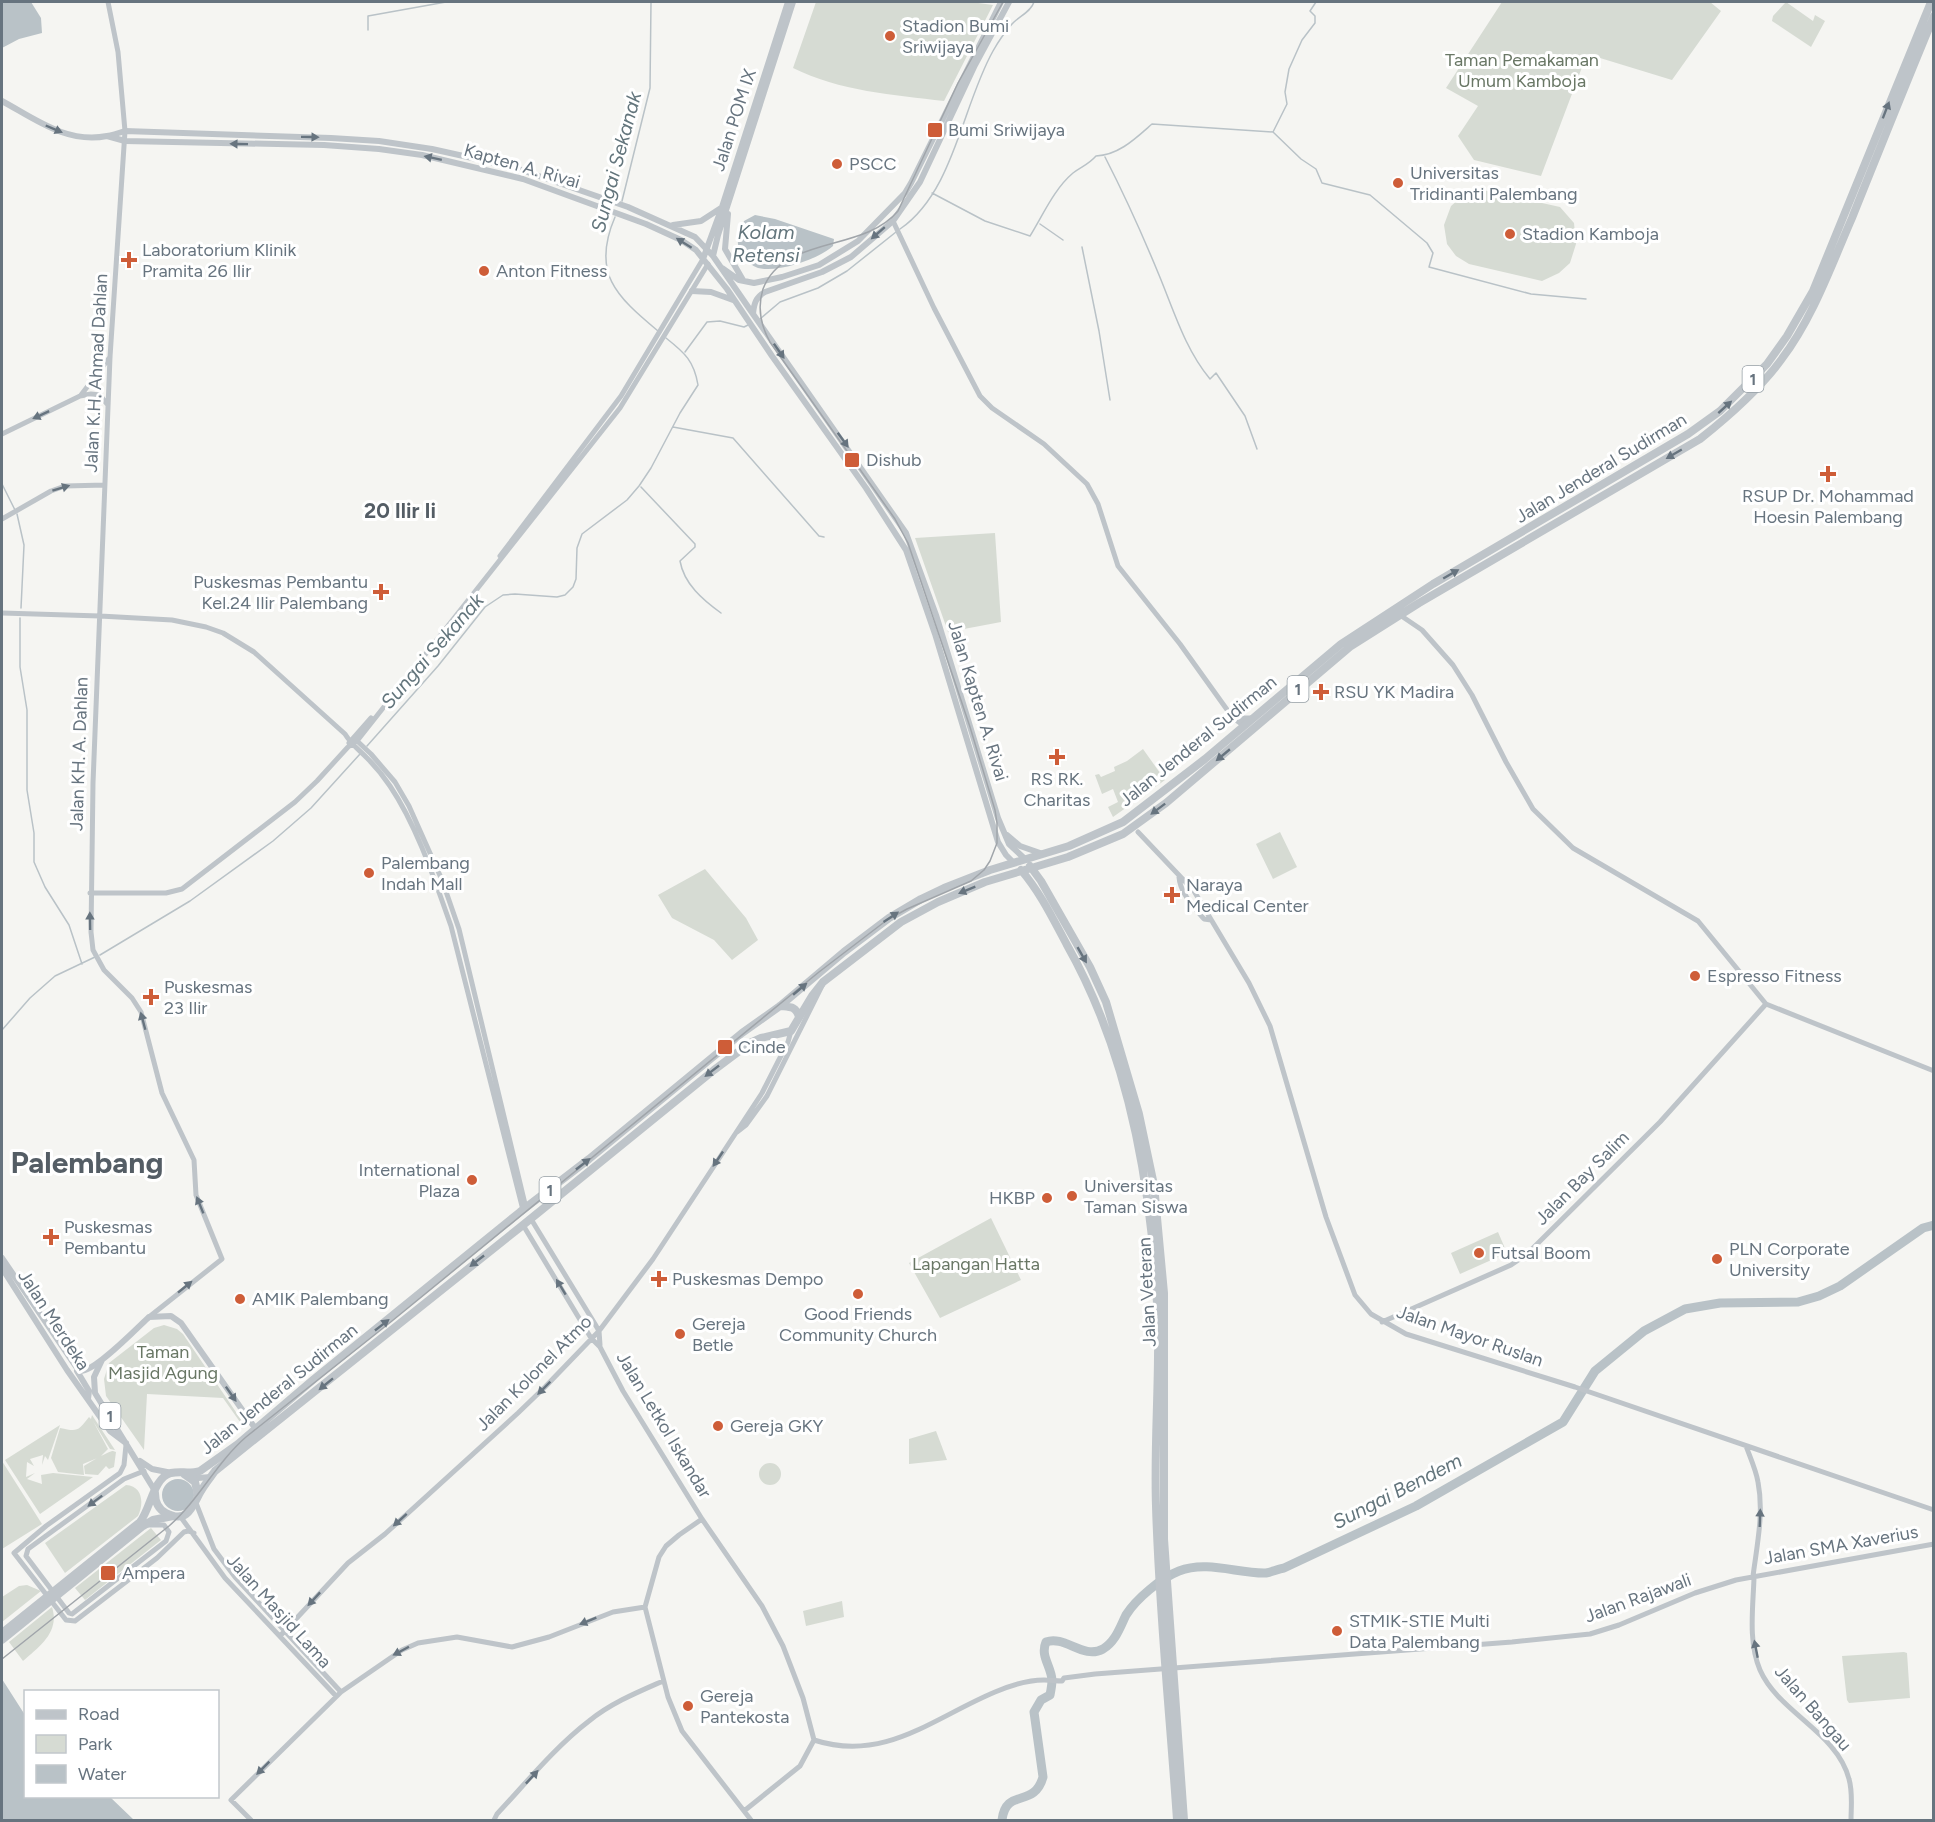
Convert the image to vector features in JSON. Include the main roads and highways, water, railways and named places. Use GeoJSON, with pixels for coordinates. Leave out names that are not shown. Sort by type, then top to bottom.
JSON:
{"type":"FeatureCollection","features":[{"type":"Feature","properties":{"kind":"highway","name":"Jalan Jenderal Sudirman"},"geometry":{"type":"LineString","coordinates":[[1632,473],[1720,411],[1767,364],[1784,342],[1821,275],[1930,2]]}},
{"type":"Feature","properties":{"kind":"highway","name":"Jalan Jenderal Sudirman"},"geometry":{"type":"LineString","coordinates":[[173,1473],[193,1473],[206,1467],[238,1444],[742,1034],[780,1006],[844,952],[899,912],[944,888],[1089,838],[1123,822],[1351,646],[1493,556],[1632,473],[1703,436],[1736,409],[1781,360],[1821,290],[1934,16]]}},
{"type":"Feature","properties":{"kind":"highway","name":"Jalan Jenderal Sudirman"},"geometry":{"type":"LineString","coordinates":[[177,1516],[190,1511],[215,1471],[711,1072],[750,1043],[791,1031],[823,982],[876,940],[918,912],[985,882],[1068,857],[1111,839],[1140,822],[1166,803],[1251,723],[1341,644],[1391,610],[1493,556]]}},
{"type":"Feature","properties":{"kind":"highway"},"geometry":{"type":"LineString","coordinates":[[1040,880],[1040,872],[1045,867],[1107,844],[1131,832],[1138,832],[1140,822]]}},
{"type":"Feature","properties":{"kind":"highway","name":"Jalan Veteran"},"geometry":{"type":"LineString","coordinates":[[1025,860],[1040,880],[1090,967],[1106,1002],[1139,1114],[1154,1185],[1164,1293],[1161,1567]]}},
{"type":"Feature","properties":{"kind":"highway","name":"Jalan Veteran"},"geometry":{"type":"LineString","coordinates":[[1014,862],[1043,901],[1082,970],[1098,1005],[1125,1093],[1146,1185],[1158,1329],[1155,1489],[1170,1668]]}},
{"type":"Feature","properties":{"kind":"highway"},"geometry":{"type":"LineString","coordinates":[[780,1006],[792,1007],[799,1017]]}},
{"type":"Feature","properties":{"kind":"highway","name":"1"},"geometry":{"type":"LineString","coordinates":[[2,1640],[140,1522],[146,1515],[161,1479],[173,1473]]}},
{"type":"Feature","properties":{"kind":"highway","name":"Jalan Jenderal Sudirman"},"geometry":{"type":"LineString","coordinates":[[183,1474],[195,1482],[197,1500]]}},
{"type":"Feature","properties":{"kind":"highway","name":"1"},"geometry":{"type":"LineString","coordinates":[[155,1491],[160,1508],[177,1516]]}},
{"type":"Feature","properties":{"kind":"highway","name":"1"},"geometry":{"type":"LineString","coordinates":[[2,1633],[143,1526],[153,1520],[177,1516]]}},
{"type":"Feature","properties":{"kind":"highway"},"geometry":{"type":"LineString","coordinates":[[1170,1668],[1177,1821]]}},
{"type":"Feature","properties":{"kind":"highway"},"geometry":{"type":"LineString","coordinates":[[1170,1668],[1184,1821]]}},
{"type":"Feature","properties":{"kind":"main road","name":"Jalan POM IX"},"geometry":{"type":"LineString","coordinates":[[725,206],[788,2]]}},
{"type":"Feature","properties":{"kind":"main road","name":"Jalan POM IX"},"geometry":{"type":"LineString","coordinates":[[703,259],[706,247],[725,206],[794,2]]}},
{"type":"Feature","properties":{"kind":"main road"},"geometry":{"type":"LineString","coordinates":[[725,206],[709,265],[721,267],[745,283],[768,280],[819,265],[858,241],[905,193],[1001,2]]}},
{"type":"Feature","properties":{"kind":"main road"},"geometry":{"type":"LineString","coordinates":[[755,317],[754,304],[758,296],[822,272],[851,257],[894,223],[915,189],[982,51],[1009,2]]}},
{"type":"Feature","properties":{"kind":"main road"},"geometry":{"type":"LineString","coordinates":[[980,41],[982,51]]}},
{"type":"Feature","properties":{"kind":"main road"},"geometry":{"type":"LineString","coordinates":[[4,103],[61,133],[87,137],[107,136]]}},
{"type":"Feature","properties":{"kind":"main road","name":"Kapten A. Rivai"},"geometry":{"type":"LineString","coordinates":[[107,136],[125,131],[146,131],[331,138],[403,144],[513,167],[628,207],[671,225],[695,237],[713,256],[906,533]]}},
{"type":"Feature","properties":{"kind":"main road","name":"Kapten A. Rivai"},"geometry":{"type":"LineString","coordinates":[[107,136],[125,141],[324,145],[422,155],[524,178],[610,209],[681,240],[696,250],[709,265],[898,536],[909,548]]}},
{"type":"Feature","properties":{"kind":"main road"},"geometry":{"type":"LineString","coordinates":[[671,225],[701,221],[725,206]]}},
{"type":"Feature","properties":{"kind":"main road"},"geometry":{"type":"LineString","coordinates":[[725,206],[725,249],[745,283]]}},
{"type":"Feature","properties":{"kind":"main road"},"geometry":{"type":"LineString","coordinates":[[822,272],[840,254]]}},
{"type":"Feature","properties":{"kind":"main road"},"geometry":{"type":"LineString","coordinates":[[768,280],[782,286]]}},
{"type":"Feature","properties":{"kind":"main road"},"geometry":{"type":"LineString","coordinates":[[689,289],[711,292],[734,300]]}},
{"type":"Feature","properties":{"kind":"main road"},"geometry":{"type":"LineString","coordinates":[[898,536],[906,533],[909,548]]}},
{"type":"Feature","properties":{"kind":"main road","name":"Jalan Kapten A. Rivai"},"geometry":{"type":"LineString","coordinates":[[909,548],[936,615],[1003,831],[1009,844],[1025,860]]}},
{"type":"Feature","properties":{"kind":"main road","name":"Jalan Kapten A. Rivai"},"geometry":{"type":"LineString","coordinates":[[909,548],[998,842],[1006,855],[1014,862]]}},
{"type":"Feature","properties":{"kind":"main road"},"geometry":{"type":"LineString","coordinates":[[1003,831],[1020,846],[1044,854]]}},
{"type":"Feature","properties":{"kind":"main road","name":"Jalan Merdeka"},"geometry":{"type":"LineString","coordinates":[[2,1258],[78,1371],[84,1372],[104,1357]]}},
{"type":"Feature","properties":{"kind":"main road","name":"Jalan Merdeka"},"geometry":{"type":"LineString","coordinates":[[2,1268],[110,1431],[126,1443]]}},
{"type":"Feature","properties":{"kind":"main road"},"geometry":{"type":"LineString","coordinates":[[104,1357],[149,1317],[171,1316],[181,1323],[255,1428]]}},
{"type":"Feature","properties":{"kind":"main road","name":"Jalan Merdeka"},"geometry":{"type":"LineString","coordinates":[[104,1357],[96,1372],[95,1393],[155,1491]]}},
{"type":"Feature","properties":{"kind":"main road"},"geometry":{"type":"LineString","coordinates":[[73,1365],[89,1391],[88,1399]]}},
{"type":"Feature","properties":{"kind":"main road","name":"Jalan Merdeka"},"geometry":{"type":"LineString","coordinates":[[135,1457],[152,1469],[173,1473]]}},
{"type":"Feature","properties":{"kind":"main road","name":"Jalan Jenderal Sudirman"},"geometry":{"type":"LineString","coordinates":[[183,1474],[198,1478],[211,1477]]}},
{"type":"Feature","properties":{"kind":"water"},"geometry":{"type":"Polygon","coordinates":[[[2,2],[31,2],[41,18],[42,33],[19,39],[2,48],[2,2]]]}},
{"type":"Feature","properties":{"kind":"water","name":"Kolam Retensi"},"geometry":{"type":"Polygon","coordinates":[[[755,215],[775,219],[834,239],[833,246],[818,256],[798,264],[787,267],[758,268],[745,259],[738,244],[744,221],[755,215]]]}},
{"type":"Feature","properties":{"kind":"water"},"geometry":{"type":"Polygon","coordinates":[[[178,1479],[190,1483],[194,1495],[190,1507],[178,1511],[166,1507],[162,1495],[166,1483],[178,1479]]]}},
{"type":"Feature","properties":{"kind":"water"},"geometry":{"type":"Polygon","coordinates":[[[2,1679],[24,1713],[24,1798],[111,1798],[134,1820],[2,1820],[2,1679]]]}},
{"type":"Feature","properties":{"kind":"waterway"},"geometry":{"type":"LineString","coordinates":[[368,30],[368,16],[446,2]]}},
{"type":"Feature","properties":{"kind":"waterway","name":"Sungai Sekanak"},"geometry":{"type":"LineString","coordinates":[[622,201],[650,88],[651,2]]}},
{"type":"Feature","properties":{"kind":"waterway"},"geometry":{"type":"LineString","coordinates":[[900,229],[918,213],[933,193],[945,171],[982,73],[995,48],[1012,24],[1030,9],[1034,2]]}},
{"type":"Feature","properties":{"kind":"waterway"},"geometry":{"type":"LineString","coordinates":[[1273,132],[1287,104],[1285,92],[1289,69],[1302,40],[1315,23],[1315,16],[1310,11],[1316,2]]}},
{"type":"Feature","properties":{"kind":"waterway"},"geometry":{"type":"LineString","coordinates":[[932,193],[985,221],[1030,236],[1054,194],[1066,179],[1096,156],[1112,153],[1127,145],[1152,124],[1273,132],[1301,159],[1316,169],[1322,183],[1370,195],[1427,243],[1433,253],[1429,267],[1531,294],[1586,299]]}},
{"type":"Feature","properties":{"kind":"waterway"},"geometry":{"type":"LineString","coordinates":[[1105,157],[1140,231],[1187,342],[1210,379],[1216,373],[1245,416],[1257,449]]}},
{"type":"Feature","properties":{"kind":"waterway","name":"Sungai Sekanak"},"geometry":{"type":"LineString","coordinates":[[615,217],[608,237],[606,254],[607,268],[612,282],[630,306],[658,331]]}},
{"type":"Feature","properties":{"kind":"waterway"},"geometry":{"type":"LineString","coordinates":[[1040,224],[1063,240]]}},
{"type":"Feature","properties":{"kind":"waterway"},"geometry":{"type":"LineString","coordinates":[[760,319],[780,302],[818,288],[847,271],[896,232]]}},
{"type":"Feature","properties":{"kind":"waterway"},"geometry":{"type":"LineString","coordinates":[[1082,247],[1110,400]]}},
{"type":"Feature","properties":{"kind":"waterway"},"geometry":{"type":"LineString","coordinates":[[685,352],[707,322],[720,321],[744,327],[748,325]]}},
{"type":"Feature","properties":{"kind":"waterway","name":"Sungai Sekanak"},"geometry":{"type":"LineString","coordinates":[[367,746],[438,666],[485,607],[503,595],[557,597],[565,595],[573,587],[576,579],[577,548],[582,534],[627,500],[639,486],[698,385],[688,358],[666,338]]}},
{"type":"Feature","properties":{"kind":"waterway"},"geometry":{"type":"LineString","coordinates":[[673,427],[733,438],[819,536],[824,537]]}},
{"type":"Feature","properties":{"kind":"waterway"},"geometry":{"type":"LineString","coordinates":[[2,484],[15,510]]}},
{"type":"Feature","properties":{"kind":"waterway"},"geometry":{"type":"LineString","coordinates":[[641,487],[695,544],[695,547],[680,561],[682,569],[695,591],[721,613]]}},
{"type":"Feature","properties":{"kind":"waterway"},"geometry":{"type":"LineString","coordinates":[[17,514],[24,545],[21,608]]}},
{"type":"Feature","properties":{"kind":"waterway"},"geometry":{"type":"LineString","coordinates":[[20,618],[20,667],[27,710],[27,790],[34,833],[34,862],[45,887],[69,925],[82,964]]}},
{"type":"Feature","properties":{"kind":"waterway","name":"Sungai Sekanak"},"geometry":{"type":"LineString","coordinates":[[100,955],[190,901],[273,841],[311,808],[360,754]]}},
{"type":"Feature","properties":{"kind":"waterway","name":"Sungai Sekanak"},"geometry":{"type":"LineString","coordinates":[[2,1030],[30,998],[55,976],[95,957]]}},
{"type":"Feature","properties":{"kind":"waterway","name":"Sungai Bendem"},"geometry":{"type":"LineString","coordinates":[[1002,1820],[1009,1804],[1033,1793],[1039,1787],[1043,1777],[1034,1712],[1041,1700],[1050,1695],[1052,1680],[1044,1652],[1046,1642],[1060,1642],[1088,1652],[1103,1649],[1114,1638],[1136,1602],[1157,1584],[1179,1571],[1212,1567],[1266,1573],[1284,1568],[1416,1506],[1563,1422],[1595,1371],[1644,1331],[1685,1309],[1720,1303],[1798,1302],[1819,1296],[1840,1286],[1923,1228],[1934,1225]]}},
{"type":"Feature","properties":{"kind":"tram line"},"geometry":{"type":"LineString","coordinates":[[2,1659],[180,1516],[235,1447],[246,1437],[392,1321],[819,972],[887,920],[971,881],[984,870],[990,861],[997,843],[995,810],[970,727],[908,543],[895,519],[770,342],[762,323],[760,303],[763,289],[773,272],[788,260],[805,252],[865,233],[883,224],[898,211],[958,83],[1003,2]]}},
{"type":"Feature","properties":{"kind":"place","name":"Stadion Bumi Sriwijaya"},"geometry":{"type":"Point","coordinates":[890,36]}},
{"type":"Feature","properties":{"kind":"place","name":"Bumi Sriwijaya"},"geometry":{"type":"Point","coordinates":[935,130]}},
{"type":"Feature","properties":{"kind":"place","name":"PSCC"},"geometry":{"type":"Point","coordinates":[837,164]}},
{"type":"Feature","properties":{"kind":"place","name":"Universitas Tridinanti Palembang"},"geometry":{"type":"Point","coordinates":[1398,183]}},
{"type":"Feature","properties":{"kind":"place","name":"Stadion Kamboja"},"geometry":{"type":"Point","coordinates":[1510,234]}},
{"type":"Feature","properties":{"kind":"place","name":"Laboratorium Klinik Pramita 26 Ilir"},"geometry":{"type":"Point","coordinates":[129,260]}},
{"type":"Feature","properties":{"kind":"place","name":"Anton Fitness"},"geometry":{"type":"Point","coordinates":[484,271]}},
{"type":"Feature","properties":{"kind":"place","name":"Dishub"},"geometry":{"type":"Point","coordinates":[852,460]}},
{"type":"Feature","properties":{"kind":"place","name":"RSUP Dr. Mohammad Hoesin Palembang"},"geometry":{"type":"Point","coordinates":[1828,474]}},
{"type":"Feature","properties":{"kind":"place","name":"Puskesmas Pembantu Kel.24 Ilir Palembang"},"geometry":{"type":"Point","coordinates":[381,592]}},
{"type":"Feature","properties":{"kind":"place","name":"RSU YK Madira"},"geometry":{"type":"Point","coordinates":[1321,692]}},
{"type":"Feature","properties":{"kind":"place","name":"RS RK. Charitas"},"geometry":{"type":"Point","coordinates":[1057,757]}},
{"type":"Feature","properties":{"kind":"place","name":"Palembang Indah Mall"},"geometry":{"type":"Point","coordinates":[369,873]}},
{"type":"Feature","properties":{"kind":"place","name":"Naraya Medical Center"},"geometry":{"type":"Point","coordinates":[1172,895]}},
{"type":"Feature","properties":{"kind":"place","name":"Espresso Fitness"},"geometry":{"type":"Point","coordinates":[1695,976]}},
{"type":"Feature","properties":{"kind":"place","name":"Puskesmas 23 Ilir"},"geometry":{"type":"Point","coordinates":[151,997]}},
{"type":"Feature","properties":{"kind":"place","name":"Cinde"},"geometry":{"type":"Point","coordinates":[725,1047]}},
{"type":"Feature","properties":{"kind":"place","name":"International Plaza"},"geometry":{"type":"Point","coordinates":[472,1180]}},
{"type":"Feature","properties":{"kind":"place","name":"Universitas Taman Siswa"},"geometry":{"type":"Point","coordinates":[1072,1196]}},
{"type":"Feature","properties":{"kind":"place","name":"HKBP"},"geometry":{"type":"Point","coordinates":[1047,1198]}},
{"type":"Feature","properties":{"kind":"place","name":"Puskesmas Pembantu"},"geometry":{"type":"Point","coordinates":[51,1237]}},
{"type":"Feature","properties":{"kind":"place","name":"Futsal Boom"},"geometry":{"type":"Point","coordinates":[1479,1253]}},
{"type":"Feature","properties":{"kind":"place","name":"PLN Corporate University"},"geometry":{"type":"Point","coordinates":[1717,1259]}},
{"type":"Feature","properties":{"kind":"place","name":"Puskesmas Dempo"},"geometry":{"type":"Point","coordinates":[659,1279]}},
{"type":"Feature","properties":{"kind":"place","name":"Good Friends Community Church"},"geometry":{"type":"Point","coordinates":[858,1294]}},
{"type":"Feature","properties":{"kind":"place","name":"AMIK Palembang"},"geometry":{"type":"Point","coordinates":[240,1299]}},
{"type":"Feature","properties":{"kind":"place","name":"Gereja Betle"},"geometry":{"type":"Point","coordinates":[680,1334]}},
{"type":"Feature","properties":{"kind":"place","name":"Gereja GKY"},"geometry":{"type":"Point","coordinates":[718,1426]}},
{"type":"Feature","properties":{"kind":"place","name":"Ampera"},"geometry":{"type":"Point","coordinates":[108,1573]}},
{"type":"Feature","properties":{"kind":"place","name":"STMIK-STIE Multi Data Palembang"},"geometry":{"type":"Point","coordinates":[1337,1631]}},
{"type":"Feature","properties":{"kind":"place","name":"Gereja Pantekosta"},"geometry":{"type":"Point","coordinates":[688,1706]}},
{"type":"Feature","properties":{"kind":"district","name":"20 Ilir Ii"},"geometry":{"type":"Point","coordinates":[400,511]}},
{"type":"Feature","properties":{"kind":"district","name":"Palembang"},"geometry":{"type":"Point","coordinates":[87,1163]}},
{"type":"Feature","properties":{"kind":"park label","name":"Taman Pemakaman Umum Kamboja"},"geometry":{"type":"Point","coordinates":[1522,70]}},
{"type":"Feature","properties":{"kind":"park label","name":"Lapangan Hatta"},"geometry":{"type":"Point","coordinates":[976,1264]}},
{"type":"Feature","properties":{"kind":"park label","name":"Taman Masjid Agung"},"geometry":{"type":"Point","coordinates":[163,1362]}}]}
